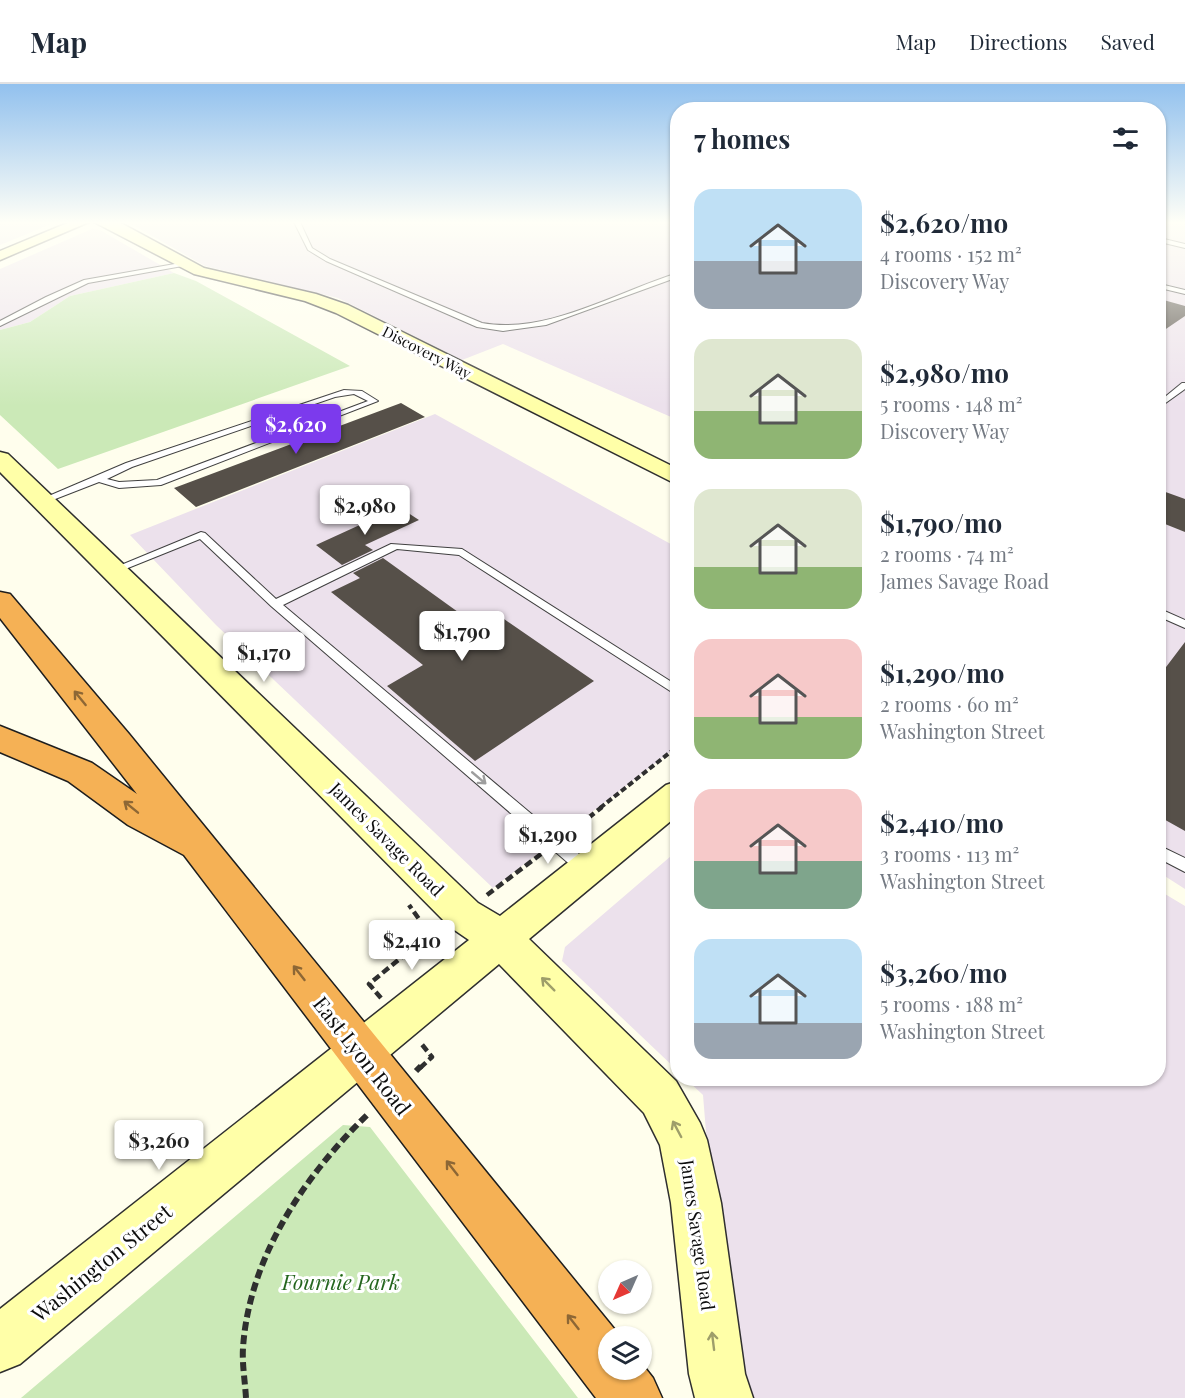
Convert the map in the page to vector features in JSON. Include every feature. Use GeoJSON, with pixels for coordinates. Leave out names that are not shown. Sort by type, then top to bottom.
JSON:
{"type":"FeatureCollection","features":[{"type":"Feature","properties":{"kind":"highway","name":"East Lyon Road"},"geometry":{"type":"LineString","coordinates":[[0,600],[117,743],[598,1354]]}},
{"type":"Feature","properties":{"kind":"highway"},"geometry":{"type":"LineString","coordinates":[[0,738],[81,772],[158,826],[199,847]]}},
{"type":"Feature","properties":{"kind":"highway","name":"East Lyon Road"},"geometry":{"type":"LineString","coordinates":[[619,1380],[633,1398]]}},
{"type":"Feature","properties":{"kind":"street","name":"Discovery Way"},"geometry":{"type":"LineString","coordinates":[[252,283],[310,297],[342,309],[670,474]]}},
{"type":"Feature","properties":{"kind":"street","name":"James Savage Road"},"geometry":{"type":"LineString","coordinates":[[0,459],[464,915],[501,938],[660,1097],[683,1140],[696,1203],[717,1374],[724,1398]]}},
{"type":"Feature","properties":{"kind":"street","name":"Washington Street"},"geometry":{"type":"LineString","coordinates":[[0,1344],[670,802]]}},
{"type":"Feature","properties":{"kind":"lane"},"geometry":{"type":"LineString","coordinates":[[0,324],[81,283]]}},
{"type":"Feature","properties":{"kind":"lane"},"geometry":{"type":"LineString","coordinates":[[383,283],[480,325],[503,329],[546,323],[655,283]]}},
{"type":"Feature","properties":{"kind":"lane"},"geometry":{"type":"LineString","coordinates":[[1166,287],[1185,292]]}},
{"type":"Feature","properties":{"kind":"lane"},"geometry":{"type":"LineString","coordinates":[[1166,400],[1185,385]]}},
{"type":"Feature","properties":{"kind":"lane"},"geometry":{"type":"LineString","coordinates":[[42,501],[98,479],[211,450],[310,427],[374,401],[360,391],[352,390],[286,411],[211,450],[158,483],[119,484],[98,479]]}},
{"type":"Feature","properties":{"kind":"lane"},"geometry":{"type":"LineString","coordinates":[[286,411],[310,427]]}},
{"type":"Feature","properties":{"kind":"lane"},"geometry":{"type":"LineString","coordinates":[[114,570],[201,535],[275,604],[587,869]]}},
{"type":"Feature","properties":{"kind":"lane"},"geometry":{"type":"LineString","coordinates":[[275,604],[395,546],[462,552],[670,687]]}},
{"type":"Feature","properties":{"kind":"lane"},"geometry":{"type":"LineString","coordinates":[[1166,617],[1185,624]]}},
{"type":"Feature","properties":{"kind":"lane"},"geometry":{"type":"LineString","coordinates":[[1166,855],[1185,866]]}},
{"type":"Feature","properties":{"kind":"shaded area"},"geometry":{"type":"Polygon","coordinates":[[[0,283],[127,283],[70,296],[30,322],[0,330],[0,283]]]}},
{"type":"Feature","properties":{"kind":"shaded area"},"geometry":{"type":"Polygon","coordinates":[[[277,283],[670,283],[670,417],[503,344],[462,360],[338,298],[277,283]]]}},
{"type":"Feature","properties":{"kind":"shaded area"},"geometry":{"type":"Polygon","coordinates":[[[1166,283],[1185,283],[1185,889],[1166,877],[1166,283]]]}},
{"type":"Feature","properties":{"kind":"shaded area"},"geometry":{"type":"Polygon","coordinates":[[[435,414],[670,544],[670,752],[493,888],[216,625],[130,535],[435,414]]]}},
{"type":"Feature","properties":{"kind":"shaded area"},"geometry":{"type":"Polygon","coordinates":[[[670,857],[670,1063],[562,961],[565,947],[670,857]]]}},
{"type":"Feature","properties":{"kind":"shaded area"},"geometry":{"type":"Polygon","coordinates":[[[1166,895],[1185,906],[1185,1398],[744,1398],[724,1353],[703,1095],[693,1086],[1166,1086],[1166,895]]]}},
{"type":"Feature","properties":{"kind":"green space"},"geometry":{"type":"Polygon","coordinates":[[[127,283],[200,283],[350,366],[58,469],[0,415],[0,330],[30,322],[70,296],[127,283]]]}},
{"type":"Feature","properties":{"kind":"green space","name":"Fournie Park"},"geometry":{"type":"Polygon","coordinates":[[[343,1125],[370,1127],[578,1398],[21,1398],[343,1125]]]}},
{"type":"Feature","properties":{"kind":"building"},"geometry":{"type":"Polygon","coordinates":[[[1166,301],[1185,306],[1185,316],[1166,329],[1166,301]]]}},
{"type":"Feature","properties":{"kind":"building"},"geometry":{"type":"Polygon","coordinates":[[[401,403],[425,417],[196,507],[174,488],[401,403]]]}},
{"type":"Feature","properties":{"kind":"building"},"geometry":{"type":"Polygon","coordinates":[[[1166,492],[1185,499],[1185,532],[1166,524],[1166,492]]]}},
{"type":"Feature","properties":{"kind":"building"},"geometry":{"type":"Polygon","coordinates":[[[399,507],[419,520],[365,545],[373,550],[342,565],[316,545],[399,507]]]}},
{"type":"Feature","properties":{"kind":"building"},"geometry":{"type":"Polygon","coordinates":[[[383,558],[483,630],[504,619],[594,681],[475,761],[387,686],[423,665],[331,592],[360,578],[353,573],[383,558]]]}},
{"type":"Feature","properties":{"kind":"building"},"geometry":{"type":"Polygon","coordinates":[[[1185,642],[1185,831],[1166,820],[1166,667],[1185,642]]]}}]}
